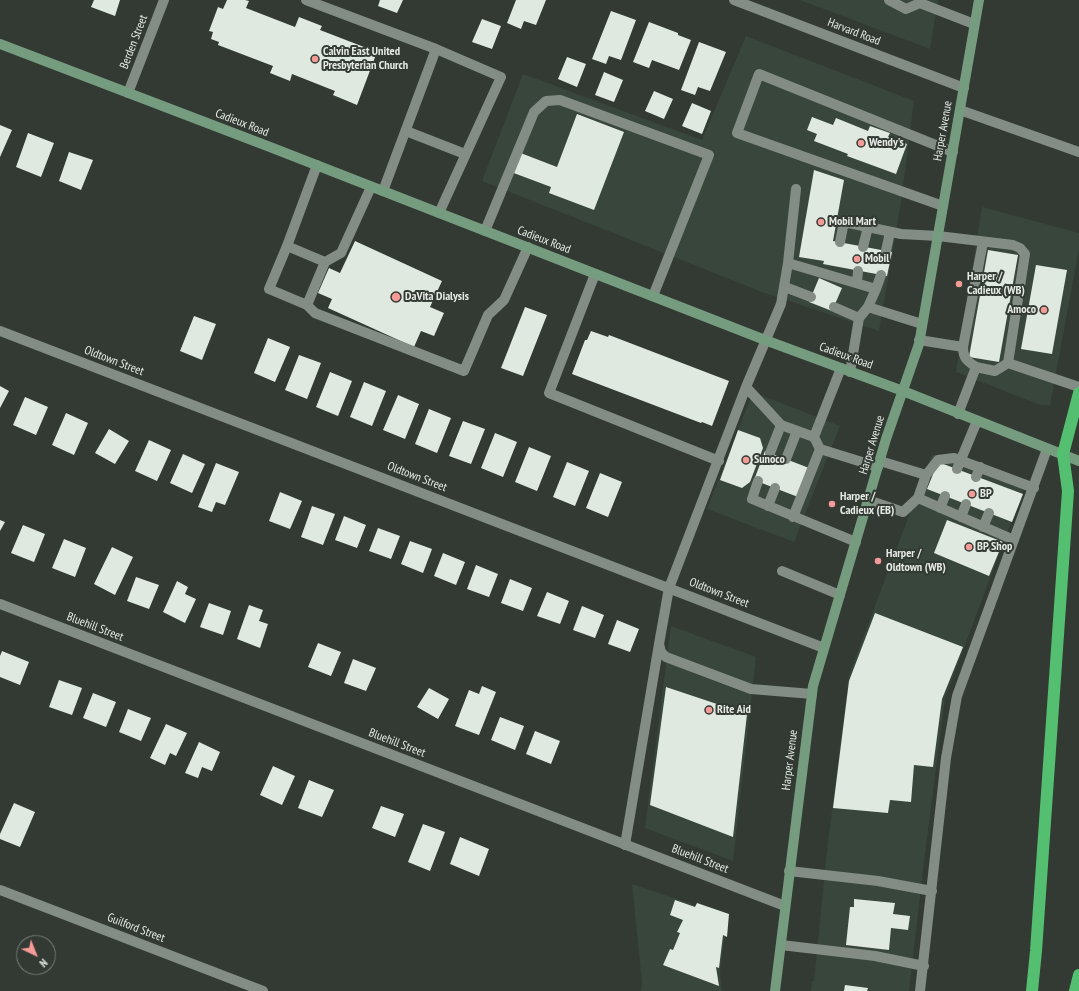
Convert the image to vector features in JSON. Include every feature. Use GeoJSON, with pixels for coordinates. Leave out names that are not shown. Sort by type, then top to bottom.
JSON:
{"type":"FeatureCollection","features":[{"type":"Feature","properties":{"kind":"highway"},"geometry":{"type":"LineString","coordinates":[[1032,991],[1068,492],[1063,454],[1079,393]]}},
{"type":"Feature","properties":{"kind":"highway"},"geometry":{"type":"LineString","coordinates":[[1075,991],[1079,976]]}},
{"type":"Feature","properties":{"kind":"street","name":"Berden Street"},"geometry":{"type":"LineString","coordinates":[[128,93],[164,0]]}},
{"type":"Feature","properties":{"kind":"street"},"geometry":{"type":"LineString","coordinates":[[306,0],[436,49],[501,77],[438,213]]}},
{"type":"Feature","properties":{"kind":"street","name":"Harvard Road"},"geometry":{"type":"LineString","coordinates":[[734,0],[964,88]]}},
{"type":"Feature","properties":{"kind":"street"},"geometry":{"type":"LineString","coordinates":[[889,0],[906,9],[920,3],[974,24]]}},
{"type":"Feature","properties":{"kind":"street","name":"Harper Avenue"},"geometry":{"type":"LineString","coordinates":[[775,991],[813,686],[879,464],[919,340],[979,0]]}},
{"type":"Feature","properties":{"kind":"street","name":"Cadieux Road"},"geometry":{"type":"LineString","coordinates":[[0,44],[318,165],[765,340],[903,391],[1079,461]]}},
{"type":"Feature","properties":{"kind":"street"},"geometry":{"type":"LineString","coordinates":[[383,191],[436,49]]}},
{"type":"Feature","properties":{"kind":"street"},"geometry":{"type":"LineString","coordinates":[[943,206],[738,133],[759,74],[953,152]]}},
{"type":"Feature","properties":{"kind":"street"},"geometry":{"type":"LineString","coordinates":[[485,231],[534,112],[546,102],[560,100],[709,155],[654,296]]}},
{"type":"Feature","properties":{"kind":"street"},"geometry":{"type":"LineString","coordinates":[[960,110],[1079,152]]}},
{"type":"Feature","properties":{"kind":"street"},"geometry":{"type":"LineString","coordinates":[[406,131],[466,154]]}},
{"type":"Feature","properties":{"kind":"street"},"geometry":{"type":"LineString","coordinates":[[318,165],[288,246],[269,289],[308,305],[315,313],[464,371],[488,315],[504,300],[528,247]]}},
{"type":"Feature","properties":{"kind":"street"},"geometry":{"type":"LineString","coordinates":[[308,305],[325,262],[341,253],[372,187]]}},
{"type":"Feature","properties":{"kind":"street"},"geometry":{"type":"LineString","coordinates":[[625,845],[669,588],[694,533],[746,387],[781,304],[785,287],[796,189]]}},
{"type":"Feature","properties":{"kind":"street"},"geometry":{"type":"LineString","coordinates":[[840,242],[844,222],[901,234],[938,236],[1013,245],[1020,248],[1025,254],[1017,283],[1007,337],[1008,363]]}},
{"type":"Feature","properties":{"kind":"street"},"geometry":{"type":"LineString","coordinates":[[863,247],[868,227]]}},
{"type":"Feature","properties":{"kind":"street"},"geometry":{"type":"LineString","coordinates":[[886,251],[890,232]]}},
{"type":"Feature","properties":{"kind":"street"},"geometry":{"type":"LineString","coordinates":[[983,242],[980,276],[970,330],[963,347],[963,355],[966,361],[976,367],[995,371],[1008,363]]}},
{"type":"Feature","properties":{"kind":"street"},"geometry":{"type":"LineString","coordinates":[[288,246],[325,262]]}},
{"type":"Feature","properties":{"kind":"street"},"geometry":{"type":"LineString","coordinates":[[788,263],[876,289]]}},
{"type":"Feature","properties":{"kind":"street"},"geometry":{"type":"LineString","coordinates":[[832,277],[835,266]]}},
{"type":"Feature","properties":{"kind":"street"},"geometry":{"type":"LineString","coordinates":[[857,283],[858,271]]}},
{"type":"Feature","properties":{"kind":"street"},"geometry":{"type":"LineString","coordinates":[[595,274],[549,393],[719,461]]}},
{"type":"Feature","properties":{"kind":"street"},"geometry":{"type":"LineString","coordinates":[[814,438],[845,370],[859,318],[868,306],[881,275]]}},
{"type":"Feature","properties":{"kind":"street"},"geometry":{"type":"LineString","coordinates":[[785,287],[811,297]]}},
{"type":"Feature","properties":{"kind":"street"},"geometry":{"type":"LineString","coordinates":[[868,306],[922,324]]}},
{"type":"Feature","properties":{"kind":"street"},"geometry":{"type":"LineString","coordinates":[[834,307],[859,318]]}},
{"type":"Feature","properties":{"kind":"street","name":"Oldtown Street"},"geometry":{"type":"LineString","coordinates":[[0,331],[824,648]]}},
{"type":"Feature","properties":{"kind":"street"},"geometry":{"type":"LineString","coordinates":[[919,340],[963,347]]}},
{"type":"Feature","properties":{"kind":"street"},"geometry":{"type":"LineString","coordinates":[[1008,363],[1079,387]]}},
{"type":"Feature","properties":{"kind":"street"},"geometry":{"type":"LineString","coordinates":[[958,414],[976,367]]}},
{"type":"Feature","properties":{"kind":"street"},"geometry":{"type":"LineString","coordinates":[[746,387],[781,424],[814,438],[820,449],[926,475]]}},
{"type":"Feature","properties":{"kind":"street"},"geometry":{"type":"LineString","coordinates":[[958,465],[977,421]]}},
{"type":"Feature","properties":{"kind":"street"},"geometry":{"type":"LineString","coordinates":[[770,453],[781,424]]}},
{"type":"Feature","properties":{"kind":"street"},"geometry":{"type":"LineString","coordinates":[[786,459],[797,431]]}},
{"type":"Feature","properties":{"kind":"street"},"geometry":{"type":"LineString","coordinates":[[794,516],[820,449]]}},
{"type":"Feature","properties":{"kind":"street"},"geometry":{"type":"LineString","coordinates":[[920,991],[924,966],[946,758],[957,696],[1047,449]]}},
{"type":"Feature","properties":{"kind":"street"},"geometry":{"type":"LineString","coordinates":[[868,500],[903,512],[918,498],[926,475],[938,460],[954,458],[958,465],[1002,481],[1034,488]]}},
{"type":"Feature","properties":{"kind":"street"},"geometry":{"type":"LineString","coordinates":[[758,482],[752,499],[856,542]]}},
{"type":"Feature","properties":{"kind":"street"},"geometry":{"type":"LineString","coordinates":[[768,506],[775,488]]}},
{"type":"Feature","properties":{"kind":"street"},"geometry":{"type":"LineString","coordinates":[[940,508],[945,496]]}},
{"type":"Feature","properties":{"kind":"street"},"geometry":{"type":"LineString","coordinates":[[918,498],[1014,540]]}},
{"type":"Feature","properties":{"kind":"street"},"geometry":{"type":"LineString","coordinates":[[961,517],[966,504]]}},
{"type":"Feature","properties":{"kind":"street"},"geometry":{"type":"LineString","coordinates":[[983,527],[989,513]]}},
{"type":"Feature","properties":{"kind":"street"},"geometry":{"type":"LineString","coordinates":[[782,571],[840,596]]}},
{"type":"Feature","properties":{"kind":"street","name":"Bluehill Street"},"geometry":{"type":"LineString","coordinates":[[0,604],[785,906]]}},
{"type":"Feature","properties":{"kind":"street"},"geometry":{"type":"LineString","coordinates":[[659,644],[661,652],[666,657],[751,689],[812,694]]}},
{"type":"Feature","properties":{"kind":"street"},"geometry":{"type":"LineString","coordinates":[[790,871],[878,881],[932,891]]}},
{"type":"Feature","properties":{"kind":"street","name":"Guilford Street"},"geometry":{"type":"LineString","coordinates":[[0,890],[263,991]]}},
{"type":"Feature","properties":{"kind":"street"},"geometry":{"type":"LineString","coordinates":[[780,945],[876,956],[924,966]]}},
{"type":"Feature","properties":{"kind":"shaded area"},"geometry":{"type":"Polygon","coordinates":[[[800,0],[938,0],[930,49],[800,0]]]}},
{"type":"Feature","properties":{"kind":"shaded area"},"geometry":{"type":"Polygon","coordinates":[[[746,36],[914,101],[901,202],[879,331],[762,292],[482,181],[523,74],[702,140],[746,36]]]}},
{"type":"Feature","properties":{"kind":"shaded area"},"geometry":{"type":"Polygon","coordinates":[[[982,207],[1079,233],[1079,249],[1050,405],[1040,405],[956,372],[982,207]]]}},
{"type":"Feature","properties":{"kind":"shaded area"},"geometry":{"type":"Polygon","coordinates":[[[753,392],[840,426],[794,542],[707,509],[753,392]]]}},
{"type":"Feature","properties":{"kind":"shaded area"},"geometry":{"type":"Polygon","coordinates":[[[932,454],[1024,488],[945,698],[909,991],[811,991],[812,981],[814,981],[827,850],[849,675],[932,454]]]}},
{"type":"Feature","properties":{"kind":"shaded area"},"geometry":{"type":"Polygon","coordinates":[[[671,626],[756,657],[733,861],[645,828],[671,626]]]}},
{"type":"Feature","properties":{"kind":"shaded area"},"geometry":{"type":"Polygon","coordinates":[[[632,884],[727,916],[720,973],[722,991],[641,991],[642,982],[632,884]]]}},
{"type":"Feature","properties":{"kind":"building"},"geometry":{"type":"Polygon","coordinates":[[[94,0],[120,0],[115,16],[91,7],[94,0]]]}},
{"type":"Feature","properties":{"kind":"building","name":"Calvin East United Presbyterian Church"},"geometry":{"type":"Polygon","coordinates":[[[227,0],[249,1],[246,8],[295,27],[299,17],[322,26],[320,30],[377,52],[357,105],[333,95],[335,91],[292,74],[290,81],[270,73],[273,66],[218,45],[219,42],[211,39],[213,32],[209,31],[218,7],[223,9],[227,0]]]}},
{"type":"Feature","properties":{"kind":"building"},"geometry":{"type":"Polygon","coordinates":[[[380,0],[403,0],[397,13],[378,6],[380,0]]]}},
{"type":"Feature","properties":{"kind":"building"},"geometry":{"type":"Polygon","coordinates":[[[516,0],[546,0],[536,25],[524,21],[521,29],[507,23],[516,0]]]}},
{"type":"Feature","properties":{"kind":"building"},"geometry":{"type":"Polygon","coordinates":[[[611,11],[636,20],[621,60],[609,56],[606,64],[592,59],[611,11]]]}},
{"type":"Feature","properties":{"kind":"building"},"geometry":{"type":"Polygon","coordinates":[[[482,19],[501,26],[492,49],[472,42],[482,19]]]}},
{"type":"Feature","properties":{"kind":"building"},"geometry":{"type":"Polygon","coordinates":[[[649,22],[678,33],[678,35],[691,40],[679,70],[652,60],[649,68],[633,62],[649,22]]]}},
{"type":"Feature","properties":{"kind":"building"},"geometry":{"type":"Polygon","coordinates":[[[699,42],[726,52],[710,91],[698,87],[695,95],[681,90],[699,42]]]}},
{"type":"Feature","properties":{"kind":"building"},"geometry":{"type":"Polygon","coordinates":[[[567,57],[586,64],[577,87],[558,79],[567,57]]]}},
{"type":"Feature","properties":{"kind":"building"},"geometry":{"type":"Polygon","coordinates":[[[604,72],[623,80],[614,102],[595,95],[604,72]]]}},
{"type":"Feature","properties":{"kind":"building"},"geometry":{"type":"Polygon","coordinates":[[[654,91],[673,99],[664,119],[645,111],[654,91]]]}},
{"type":"Feature","properties":{"kind":"building"},"geometry":{"type":"Polygon","coordinates":[[[692,103],[711,111],[702,134],[682,126],[692,103]]]}},
{"type":"Feature","properties":{"kind":"building"},"geometry":{"type":"Polygon","coordinates":[[[577,114],[624,132],[594,210],[549,193],[551,187],[511,172],[518,152],[557,167],[577,114]]]}},
{"type":"Feature","properties":{"kind":"building"},"geometry":{"type":"Polygon","coordinates":[[[812,117],[833,125],[836,118],[868,131],[870,126],[890,133],[888,137],[907,144],[896,174],[847,156],[848,154],[814,141],[817,134],[807,130],[812,117]]]}},
{"type":"Feature","properties":{"kind":"building"},"geometry":{"type":"Polygon","coordinates":[[[0,125],[12,130],[0,157],[0,125]]]}},
{"type":"Feature","properties":{"kind":"building"},"geometry":{"type":"Polygon","coordinates":[[[28,133],[54,143],[41,177],[16,167],[28,133]]]}},
{"type":"Feature","properties":{"kind":"building"},"geometry":{"type":"Polygon","coordinates":[[[69,152],[93,160],[81,190],[59,181],[69,152]]]}},
{"type":"Feature","properties":{"kind":"building"},"geometry":{"type":"Polygon","coordinates":[[[814,170],[844,180],[833,241],[892,252],[887,276],[823,264],[824,261],[799,257],[814,170]]]}},
{"type":"Feature","properties":{"kind":"building"},"geometry":{"type":"Polygon","coordinates":[[[355,241],[442,281],[430,307],[444,313],[434,336],[421,331],[414,347],[328,308],[332,299],[318,293],[329,268],[340,273],[355,241]]]}},
{"type":"Feature","properties":{"kind":"building"},"geometry":{"type":"Polygon","coordinates":[[[988,250],[1018,255],[999,362],[969,357],[988,250]]]}},
{"type":"Feature","properties":{"kind":"building"},"geometry":{"type":"Polygon","coordinates":[[[1036,265],[1067,270],[1052,354],[1021,349],[1036,265]]]}},
{"type":"Feature","properties":{"kind":"building"},"geometry":{"type":"Polygon","coordinates":[[[819,278],[842,288],[832,311],[809,302],[819,278]]]}},
{"type":"Feature","properties":{"kind":"building"},"geometry":{"type":"Polygon","coordinates":[[[525,307],[547,315],[523,376],[501,368],[525,307]]]}},
{"type":"Feature","properties":{"kind":"building"},"geometry":{"type":"Polygon","coordinates":[[[194,316],[216,324],[202,360],[180,351],[194,316]]]}},
{"type":"Feature","properties":{"kind":"building"},"geometry":{"type":"Polygon","coordinates":[[[591,331],[608,337],[609,335],[729,381],[712,426],[572,374],[585,340],[587,340],[591,331]]]}},
{"type":"Feature","properties":{"kind":"building"},"geometry":{"type":"Polygon","coordinates":[[[268,338],[290,347],[275,382],[254,373],[268,338]]]}},
{"type":"Feature","properties":{"kind":"building"},"geometry":{"type":"Polygon","coordinates":[[[299,355],[321,363],[307,399],[285,390],[299,355]]]}},
{"type":"Feature","properties":{"kind":"building"},"geometry":{"type":"Polygon","coordinates":[[[330,372],[352,381],[338,416],[316,407],[330,372]]]}},
{"type":"Feature","properties":{"kind":"building"},"geometry":{"type":"Polygon","coordinates":[[[364,382],[386,391],[372,426],[350,417],[364,382]]]}},
{"type":"Feature","properties":{"kind":"building"},"geometry":{"type":"Polygon","coordinates":[[[0,386],[9,391],[0,408],[0,386]]]}},
{"type":"Feature","properties":{"kind":"building"},"geometry":{"type":"Polygon","coordinates":[[[398,395],[419,404],[405,439],[383,430],[398,395]]]}},
{"type":"Feature","properties":{"kind":"building"},"geometry":{"type":"Polygon","coordinates":[[[25,397],[48,407],[36,435],[13,425],[25,397]]]}},
{"type":"Feature","properties":{"kind":"building"},"geometry":{"type":"Polygon","coordinates":[[[429,409],[451,418],[437,453],[415,444],[429,409]]]}},
{"type":"Feature","properties":{"kind":"building"},"geometry":{"type":"Polygon","coordinates":[[[66,413],[88,423],[74,455],[52,445],[66,413]]]}},
{"type":"Feature","properties":{"kind":"building"},"geometry":{"type":"Polygon","coordinates":[[[463,421],[485,429],[471,464],[449,456],[463,421]]]}},
{"type":"Feature","properties":{"kind":"building"},"geometry":{"type":"Polygon","coordinates":[[[109,429],[129,441],[115,464],[95,453],[109,429]]]}},
{"type":"Feature","properties":{"kind":"building"},"geometry":{"type":"Polygon","coordinates":[[[738,430],[760,438],[763,448],[750,482],[742,488],[720,480],[738,430]]]}},
{"type":"Feature","properties":{"kind":"building"},"geometry":{"type":"Polygon","coordinates":[[[495,433],[517,442],[503,477],[481,468],[495,433]]]}},
{"type":"Feature","properties":{"kind":"building"},"geometry":{"type":"Polygon","coordinates":[[[149,440],[171,450],[157,481],[135,471],[149,440]]]}},
{"type":"Feature","properties":{"kind":"building"},"geometry":{"type":"Polygon","coordinates":[[[529,447],[551,456],[537,491],[515,482],[529,447]]]}},
{"type":"Feature","properties":{"kind":"building"},"geometry":{"type":"Polygon","coordinates":[[[765,451],[809,468],[798,497],[754,480],[765,451]]]}},
{"type":"Feature","properties":{"kind":"building"},"geometry":{"type":"Polygon","coordinates":[[[183,454],[205,464],[192,493],[170,483],[183,454]]]}},
{"type":"Feature","properties":{"kind":"building"},"geometry":{"type":"Polygon","coordinates":[[[567,462],[589,471],[575,506],[553,497],[567,462]]]}},
{"type":"Feature","properties":{"kind":"building"},"geometry":{"type":"Polygon","coordinates":[[[938,462],[1023,494],[1012,522],[927,489],[938,462]]]}},
{"type":"Feature","properties":{"kind":"building"},"geometry":{"type":"Polygon","coordinates":[[[216,463],[239,472],[225,505],[216,502],[212,512],[198,507],[216,463]]]}},
{"type":"Feature","properties":{"kind":"building"},"geometry":{"type":"Polygon","coordinates":[[[600,473],[622,482],[608,517],[586,508],[600,473]]]}},
{"type":"Feature","properties":{"kind":"building"},"geometry":{"type":"Polygon","coordinates":[[[280,492],[302,501],[290,529],[269,521],[280,492]]]}},
{"type":"Feature","properties":{"kind":"building"},"geometry":{"type":"Polygon","coordinates":[[[312,506],[335,514],[323,545],[301,537],[312,506]]]}},
{"type":"Feature","properties":{"kind":"building"},"geometry":{"type":"Polygon","coordinates":[[[344,516],[366,525],[357,548],[335,540],[344,516]]]}},
{"type":"Feature","properties":{"kind":"building"},"geometry":{"type":"Polygon","coordinates":[[[0,520],[5,522],[0,531],[0,520]]]}},
{"type":"Feature","properties":{"kind":"building"},"geometry":{"type":"Polygon","coordinates":[[[947,520],[1003,542],[989,576],[934,553],[947,520]]]}},
{"type":"Feature","properties":{"kind":"building"},"geometry":{"type":"Polygon","coordinates":[[[23,525],[45,534],[34,562],[11,553],[23,525]]]}},
{"type":"Feature","properties":{"kind":"building"},"geometry":{"type":"Polygon","coordinates":[[[378,528],[400,536],[391,559],[369,551],[378,528]]]}},
{"type":"Feature","properties":{"kind":"building"},"geometry":{"type":"Polygon","coordinates":[[[64,539],[86,548],[75,577],[52,568],[64,539]]]}},
{"type":"Feature","properties":{"kind":"building"},"geometry":{"type":"Polygon","coordinates":[[[410,541],[432,549],[423,573],[401,564],[410,541]]]}},
{"type":"Feature","properties":{"kind":"building"},"geometry":{"type":"Polygon","coordinates":[[[112,547],[133,557],[115,595],[94,584],[112,547]]]}},
{"type":"Feature","properties":{"kind":"building"},"geometry":{"type":"Polygon","coordinates":[[[443,553],[465,562],[456,585],[434,576],[443,553]]]}},
{"type":"Feature","properties":{"kind":"building"},"geometry":{"type":"Polygon","coordinates":[[[476,565],[498,574],[489,597],[467,589],[476,565]]]}},
{"type":"Feature","properties":{"kind":"building"},"geometry":{"type":"Polygon","coordinates":[[[136,577],[159,585],[149,609],[127,601],[136,577]]]}},
{"type":"Feature","properties":{"kind":"building"},"geometry":{"type":"Polygon","coordinates":[[[510,579],[532,588],[523,611],[501,603],[510,579]]]}},
{"type":"Feature","properties":{"kind":"building"},"geometry":{"type":"Polygon","coordinates":[[[177,581],[188,587],[185,594],[196,599],[185,623],[163,612],[177,581]]]}},
{"type":"Feature","properties":{"kind":"building"},"geometry":{"type":"Polygon","coordinates":[[[547,592],[569,601],[560,624],[537,616],[547,592]]]}},
{"type":"Feature","properties":{"kind":"building"},"geometry":{"type":"Polygon","coordinates":[[[209,603],[231,611],[223,635],[200,627],[209,603]]]}},
{"type":"Feature","properties":{"kind":"building"},"geometry":{"type":"Polygon","coordinates":[[[249,605],[263,610],[259,621],[268,624],[260,648],[237,639],[249,605]]]}},
{"type":"Feature","properties":{"kind":"building"},"geometry":{"type":"Polygon","coordinates":[[[582,606],[604,615],[595,638],[573,630],[582,606]]]}},
{"type":"Feature","properties":{"kind":"building"},"geometry":{"type":"Polygon","coordinates":[[[875,613],[963,647],[942,699],[933,767],[914,765],[911,802],[890,800],[888,813],[833,808],[849,681],[875,613]]]}},
{"type":"Feature","properties":{"kind":"building"},"geometry":{"type":"Polygon","coordinates":[[[617,620],[639,629],[630,652],[608,644],[617,620]]]}},
{"type":"Feature","properties":{"kind":"building"},"geometry":{"type":"Polygon","coordinates":[[[318,643],[341,652],[331,676],[308,667],[318,643]]]}},
{"type":"Feature","properties":{"kind":"building"},"geometry":{"type":"Polygon","coordinates":[[[2,651],[29,662],[20,685],[0,677],[0,656],[2,651]]]}},
{"type":"Feature","properties":{"kind":"building"},"geometry":{"type":"Polygon","coordinates":[[[353,659],[376,668],[366,691],[344,683],[353,659]]]}},
{"type":"Feature","properties":{"kind":"building"},"geometry":{"type":"Polygon","coordinates":[[[59,680],[82,688],[72,715],[49,707],[59,680]]]}},
{"type":"Feature","properties":{"kind":"building"},"geometry":{"type":"Polygon","coordinates":[[[482,686],[496,692],[479,735],[455,726],[469,690],[479,694],[482,686]]]}},
{"type":"Feature","properties":{"kind":"building"},"geometry":{"type":"Polygon","coordinates":[[[666,687],[747,714],[733,837],[650,805],[666,687]]]}},
{"type":"Feature","properties":{"kind":"building"},"geometry":{"type":"Polygon","coordinates":[[[429,688],[449,699],[438,719],[417,707],[429,688]]]}},
{"type":"Feature","properties":{"kind":"building"},"geometry":{"type":"Polygon","coordinates":[[[93,693],[116,702],[106,727],[83,718],[93,693]]]}},
{"type":"Feature","properties":{"kind":"building"},"geometry":{"type":"Polygon","coordinates":[[[128,709],[151,718],[141,741],[119,732],[128,709]]]}},
{"type":"Feature","properties":{"kind":"building"},"geometry":{"type":"Polygon","coordinates":[[[500,717],[524,726],[515,750],[491,740],[500,717]]]}},
{"type":"Feature","properties":{"kind":"building"},"geometry":{"type":"Polygon","coordinates":[[[166,724],[187,733],[176,756],[170,753],[165,765],[150,758],[166,724]]]}},
{"type":"Feature","properties":{"kind":"building"},"geometry":{"type":"Polygon","coordinates":[[[535,731],[560,741],[551,764],[526,754],[535,731]]]}},
{"type":"Feature","properties":{"kind":"building"},"geometry":{"type":"Polygon","coordinates":[[[199,742],[220,752],[212,771],[202,767],[198,778],[185,773],[199,742]]]}},
{"type":"Feature","properties":{"kind":"building"},"geometry":{"type":"Polygon","coordinates":[[[273,766],[295,776],[282,805],[260,795],[273,766]]]}},
{"type":"Feature","properties":{"kind":"building"},"geometry":{"type":"Polygon","coordinates":[[[309,780],[334,790],[322,817],[298,808],[309,780]]]}},
{"type":"Feature","properties":{"kind":"building"},"geometry":{"type":"Polygon","coordinates":[[[14,803],[35,812],[20,847],[0,839],[0,834],[14,803]]]}},
{"type":"Feature","properties":{"kind":"building"},"geometry":{"type":"Polygon","coordinates":[[[381,806],[404,814],[395,837],[372,828],[381,806]]]}},
{"type":"Feature","properties":{"kind":"building"},"geometry":{"type":"Polygon","coordinates":[[[423,824],[445,832],[430,871],[408,862],[423,824]]]}},
{"type":"Feature","properties":{"kind":"building"},"geometry":{"type":"Polygon","coordinates":[[[460,837],[489,849],[479,876],[450,864],[460,837]]]}},
{"type":"Feature","properties":{"kind":"building"},"geometry":{"type":"Polygon","coordinates":[[[854,899],[895,903],[893,914],[910,916],[908,930],[891,928],[889,950],[846,945],[850,907],[854,907],[854,899]]]}},
{"type":"Feature","properties":{"kind":"building"},"geometry":{"type":"Polygon","coordinates":[[[675,900],[695,907],[697,903],[729,914],[727,937],[723,935],[719,968],[716,967],[719,986],[663,965],[670,949],[673,950],[680,933],[677,932],[683,920],[670,915],[675,900]]]}},
{"type":"Feature","properties":{"kind":"building"},"geometry":{"type":"Polygon","coordinates":[[[845,985],[868,988],[867,991],[844,991],[845,985]]]}},
{"type":"Feature","properties":{"kind":"place","name":"Calvin East United Presbyterian Church"},"geometry":{"type":"Point","coordinates":[315,59]}},
{"type":"Feature","properties":{"kind":"place","name":"Wendy's"},"geometry":{"type":"Point","coordinates":[861,143]}},
{"type":"Feature","properties":{"kind":"place","name":"Mobil Mart"},"geometry":{"type":"Point","coordinates":[821,222]}},
{"type":"Feature","properties":{"kind":"place","name":"Mobil"},"geometry":{"type":"Point","coordinates":[857,259]}},
{"type":"Feature","properties":{"kind":"place","name":"Harper / Cadieux (WB)"},"geometry":{"type":"Point","coordinates":[959,284]}},
{"type":"Feature","properties":{"kind":"place","name":"DaVita Dialysis"},"geometry":{"type":"Point","coordinates":[396,297]}},
{"type":"Feature","properties":{"kind":"place","name":"Amoco"},"geometry":{"type":"Point","coordinates":[1044,310]}},
{"type":"Feature","properties":{"kind":"place","name":"Sunoco"},"geometry":{"type":"Point","coordinates":[746,460]}},
{"type":"Feature","properties":{"kind":"place","name":"BP"},"geometry":{"type":"Point","coordinates":[972,494]}},
{"type":"Feature","properties":{"kind":"place","name":"Harper / Cadieux (EB)"},"geometry":{"type":"Point","coordinates":[832,504]}},
{"type":"Feature","properties":{"kind":"place","name":"BP Shop"},"geometry":{"type":"Point","coordinates":[969,547]}},
{"type":"Feature","properties":{"kind":"place","name":"Harper / Oldtown (WB)"},"geometry":{"type":"Point","coordinates":[878,561]}},
{"type":"Feature","properties":{"kind":"place","name":"Rite Aid"},"geometry":{"type":"Point","coordinates":[709,710]}}]}
